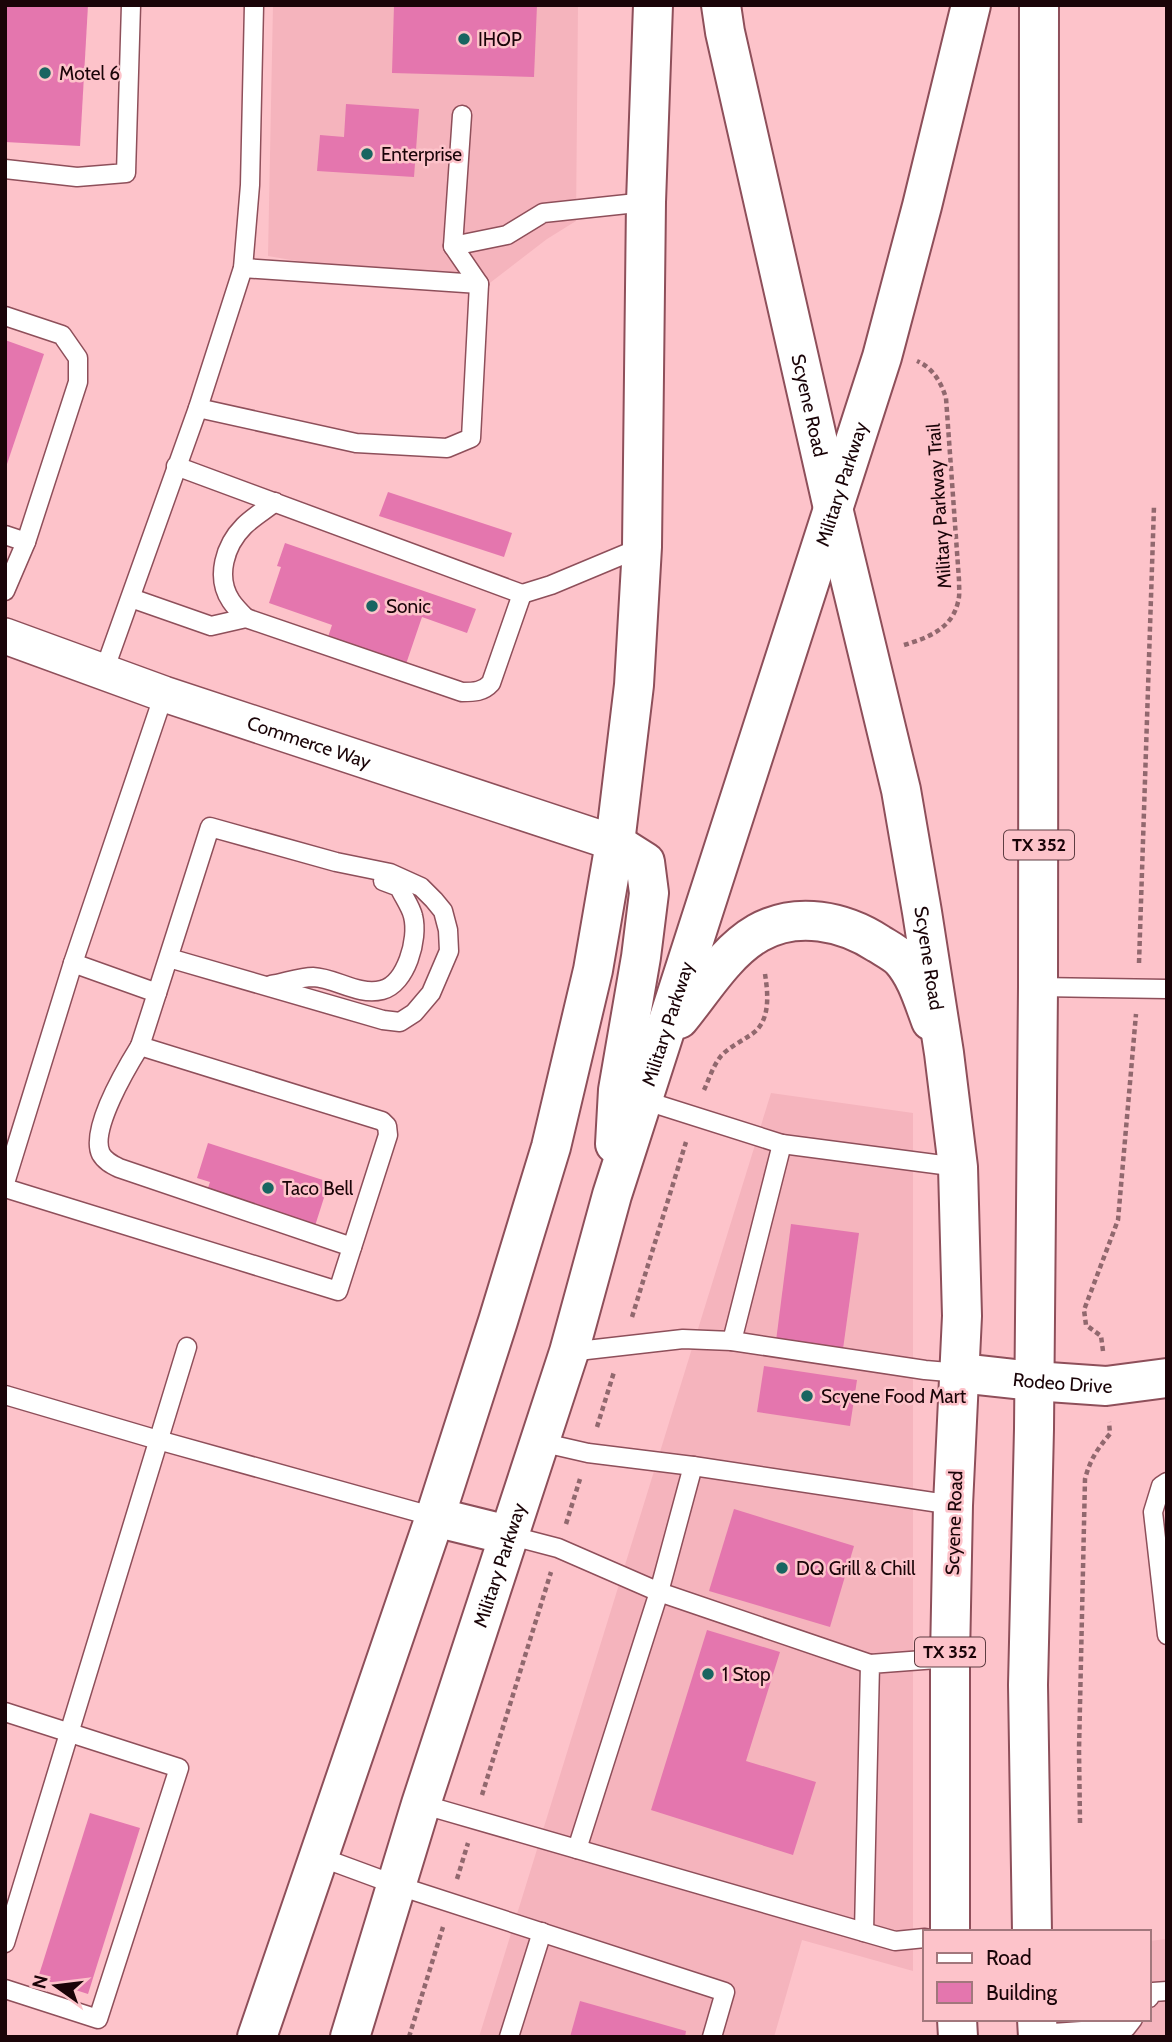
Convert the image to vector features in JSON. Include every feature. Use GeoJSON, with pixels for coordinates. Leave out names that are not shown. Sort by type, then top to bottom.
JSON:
{"type":"FeatureCollection","features":[{"type":"Feature","properties":{"kind":"main road"},"geometry":{"type":"LineString","coordinates":[[257,2037],[435,1517],[551,1147],[593,970],[615,843],[634,685],[642,547],[646,202],[653,5]]}},
{"type":"Feature","properties":{"kind":"main road","name":"Scyene Road"},"geometry":{"type":"LineString","coordinates":[[721,5],[833,508],[901,790],[944,1053],[958,1167],[962,1316],[953,1506],[950,1658],[950,1930]]}},
{"type":"Feature","properties":{"kind":"main road","name":"Military Parkway"},"geometry":{"type":"LineString","coordinates":[[350,2037],[421,1804],[569,1352],[612,1195],[630,1095],[663,1040],[882,357],[971,5]]}},
{"type":"Feature","properties":{"kind":"main road","name":"TX 352"},"geometry":{"type":"LineString","coordinates":[[1032,1930],[1028,1685],[1038,987],[1039,5]]}},
{"type":"Feature","properties":{"kind":"main road"},"geometry":{"type":"LineString","coordinates":[[615,843],[645,862],[649,894],[630,1095]]}},
{"type":"Feature","properties":{"kind":"main road"},"geometry":{"type":"LineString","coordinates":[[663,1040],[732,953],[758,933],[781,924],[811,920],[840,925],[866,936],[899,957],[913,975],[944,1053]]}},
{"type":"Feature","properties":{"kind":"main road","name":"Rodeo Drive"},"geometry":{"type":"LineString","coordinates":[[960,1373],[1106,1386],[1167,1378]]}},
{"type":"Feature","properties":{"kind":"main road"},"geometry":{"type":"LineString","coordinates":[[435,1517],[508,1535]]}},
{"type":"Feature","properties":{"kind":"street","name":"Commerce Way"},"geometry":{"type":"LineString","coordinates":[[5,636],[164,694],[615,843]]}},
{"type":"Feature","properties":{"kind":"lane"},"geometry":{"type":"LineString","coordinates":[[5,169],[77,177],[126,173],[131,5]]}},
{"type":"Feature","properties":{"kind":"lane"},"geometry":{"type":"LineString","coordinates":[[104,671],[198,408],[243,268],[250,185],[254,5]]}},
{"type":"Feature","properties":{"kind":"lane"},"geometry":{"type":"LineString","coordinates":[[198,408],[356,443],[447,448],[471,438],[479,284],[453,246],[462,115]]}},
{"type":"Feature","properties":{"kind":"lane"},"geometry":{"type":"LineString","coordinates":[[453,246],[508,235],[543,213],[646,202]]}},
{"type":"Feature","properties":{"kind":"lane"},"geometry":{"type":"LineString","coordinates":[[243,268],[479,284]]}},
{"type":"Feature","properties":{"kind":"lane"},"geometry":{"type":"LineString","coordinates":[[5,316],[62,335],[78,358],[78,382],[26,542],[5,591]]}},
{"type":"Feature","properties":{"kind":"lane"},"geometry":{"type":"LineString","coordinates":[[176,466],[522,594],[551,585],[642,547]]}},
{"type":"Feature","properties":{"kind":"lane"},"geometry":{"type":"LineString","coordinates":[[275,502],[245,524],[235,536],[222,568],[223,582],[230,600],[246,618],[462,692],[478,692],[491,683],[522,594]]}},
{"type":"Feature","properties":{"kind":"lane"},"geometry":{"type":"LineString","coordinates":[[5,535],[26,542]]}},
{"type":"Feature","properties":{"kind":"lane"},"geometry":{"type":"LineString","coordinates":[[131,598],[211,626],[246,618]]}},
{"type":"Feature","properties":{"kind":"lane"},"geometry":{"type":"LineString","coordinates":[[5,1183],[73,963],[164,694]]}},
{"type":"Feature","properties":{"kind":"lane"},"geometry":{"type":"LineString","coordinates":[[169,958],[383,1020],[400,1022],[414,1013],[431,993],[449,951],[448,930],[443,911],[421,887],[390,873],[336,862],[210,827],[140,1046],[113,1091],[99,1137],[101,1154],[107,1162],[118,1168],[352,1247]]}},
{"type":"Feature","properties":{"kind":"lane"},"geometry":{"type":"LineString","coordinates":[[268,986],[314,977],[364,991],[382,990],[398,981],[408,963],[414,917],[399,887],[336,862]]}},
{"type":"Feature","properties":{"kind":"lane"},"geometry":{"type":"LineString","coordinates":[[73,963],[157,993]]}},
{"type":"Feature","properties":{"kind":"lane"},"geometry":{"type":"LineString","coordinates":[[1038,987],[1167,989]]}},
{"type":"Feature","properties":{"kind":"lane"},"geometry":{"type":"LineString","coordinates":[[5,1188],[338,1291],[388,1135],[387,1126],[382,1121],[140,1046]]}},
{"type":"Feature","properties":{"kind":"lane"},"geometry":{"type":"LineString","coordinates":[[630,1095],[782,1144],[958,1167]]}},
{"type":"Feature","properties":{"kind":"lane"},"geometry":{"type":"LineString","coordinates":[[732,1341],[782,1144]]}},
{"type":"Feature","properties":{"kind":"lane"},"geometry":{"type":"LineString","coordinates":[[569,1352],[683,1339],[732,1341],[960,1373]]}},
{"type":"Feature","properties":{"kind":"lane"},"geometry":{"type":"LineString","coordinates":[[5,1943],[187,1347]]}},
{"type":"Feature","properties":{"kind":"lane"},"geometry":{"type":"LineString","coordinates":[[5,1395],[435,1517]]}},
{"type":"Feature","properties":{"kind":"lane"},"geometry":{"type":"LineString","coordinates":[[540,1442],[588,1453],[693,1466],[953,1506]]}},
{"type":"Feature","properties":{"kind":"lane"},"geometry":{"type":"LineString","coordinates":[[577,1849],[659,1592],[693,1466]]}},
{"type":"Feature","properties":{"kind":"lane"},"geometry":{"type":"LineString","coordinates":[[1167,1482],[1161,1486],[1153,1512],[1167,1635]]}},
{"type":"Feature","properties":{"kind":"lane"},"geometry":{"type":"LineString","coordinates":[[508,1535],[558,1548],[659,1592],[870,1664],[950,1658]]}},
{"type":"Feature","properties":{"kind":"lane"},"geometry":{"type":"LineString","coordinates":[[864,1932],[870,1664]]}},
{"type":"Feature","properties":{"kind":"lane"},"geometry":{"type":"LineString","coordinates":[[5,1713],[179,1768],[97,2020],[5,1989]]}},
{"type":"Feature","properties":{"kind":"lane"},"geometry":{"type":"LineString","coordinates":[[421,1804],[895,1941],[923,1938]]}},
{"type":"Feature","properties":{"kind":"lane"},"geometry":{"type":"LineString","coordinates":[[320,1857],[396,1885],[726,1992],[712,2037]]}},
{"type":"Feature","properties":{"kind":"lane"},"geometry":{"type":"LineString","coordinates":[[509,2037],[542,1932]]}},
{"type":"Feature","properties":{"kind":"lane"},"geometry":{"type":"LineString","coordinates":[[1151,1995],[1153,1992],[1167,1991]]}},
{"type":"Feature","properties":{"kind":"lane"},"geometry":{"type":"LineString","coordinates":[[1037,2030],[1126,2028],[1131,2021]]}},
{"type":"Feature","properties":{"kind":"path","name":"Military Parkway Trail"},"geometry":{"type":"LineString","coordinates":[[904,645],[926,638],[945,626],[958,603],[959,580],[946,398],[942,383],[926,365],[916,360]]}},
{"type":"Feature","properties":{"kind":"path"},"geometry":{"type":"LineString","coordinates":[[1102,1346],[1101,1336],[1086,1325],[1084,1310],[1118,1220],[1138,989],[1154,506]]}},
{"type":"Feature","properties":{"kind":"path"},"geometry":{"type":"LineString","coordinates":[[1080,1823],[1085,1479],[1095,1450],[1110,1434]]}},
{"type":"Feature","properties":{"kind":"shaded area"},"geometry":{"type":"Polygon","coordinates":[[[273,5],[578,5],[576,221],[547,239],[478,292],[268,256],[273,5]]]}},
{"type":"Feature","properties":{"kind":"shaded area"},"geometry":{"type":"Polygon","coordinates":[[[771,1093],[913,1113],[913,1971],[802,1940],[774,2037],[479,2037],[771,1093]]]}},
{"type":"Feature","properties":{"kind":"shaded area"},"geometry":{"type":"Polygon","coordinates":[[[1167,1939],[1167,2037],[1120,2037],[1118,2021],[1151,2021],[1151,1941],[1167,1939]]]}},
{"type":"Feature","properties":{"kind":"building","name":"Motel 6"},"geometry":{"type":"Polygon","coordinates":[[[5,5],[88,5],[80,146],[5,142],[5,5]]]}},
{"type":"Feature","properties":{"kind":"building","name":"IHOP"},"geometry":{"type":"Polygon","coordinates":[[[394,5],[537,5],[534,77],[392,73],[394,5]]]}},
{"type":"Feature","properties":{"kind":"building","name":"Enterprise"},"geometry":{"type":"Polygon","coordinates":[[[346,104],[419,109],[414,177],[317,171],[320,135],[344,137],[346,104]]]}},
{"type":"Feature","properties":{"kind":"building"},"geometry":{"type":"Polygon","coordinates":[[[5,340],[44,354],[6,467],[5,467],[5,340]]]}},
{"type":"Feature","properties":{"kind":"building"},"geometry":{"type":"Polygon","coordinates":[[[388,492],[512,533],[504,557],[379,516],[388,492]]]}},
{"type":"Feature","properties":{"kind":"building","name":"Sonic"},"geometry":{"type":"Polygon","coordinates":[[[285,543],[476,609],[467,633],[422,617],[405,667],[327,640],[332,625],[269,603],[281,567],[277,566],[285,543]]]}},
{"type":"Feature","properties":{"kind":"building","name":"Taco Bell"},"geometry":{"type":"Polygon","coordinates":[[[208,1143],[329,1182],[314,1229],[206,1194],[210,1182],[197,1178],[208,1143]]]}},
{"type":"Feature","properties":{"kind":"building"},"geometry":{"type":"Polygon","coordinates":[[[791,1224],[859,1233],[843,1349],[776,1341],[791,1224]]]}},
{"type":"Feature","properties":{"kind":"building","name":"Scyene Food Mart"},"geometry":{"type":"Polygon","coordinates":[[[764,1366],[857,1380],[850,1426],[757,1412],[764,1366]]]}},
{"type":"Feature","properties":{"kind":"building","name":"DQ Grill & Chill"},"geometry":{"type":"Polygon","coordinates":[[[734,1509],[854,1546],[830,1627],[709,1591],[734,1509]]]}},
{"type":"Feature","properties":{"kind":"building"},"geometry":{"type":"Polygon","coordinates":[[[707,1630],[780,1652],[746,1761],[816,1782],[793,1855],[651,1810],[707,1630]]]}},
{"type":"Feature","properties":{"kind":"building"},"geometry":{"type":"Polygon","coordinates":[[[90,1813],[140,1828],[88,1994],[38,1978],[90,1813]]]}},
{"type":"Feature","properties":{"kind":"building"},"geometry":{"type":"Polygon","coordinates":[[[580,2001],[686,2031],[685,2037],[570,2037],[580,2001]]]}},
{"type":"Feature","properties":{"kind":"place","name":"IHOP"},"geometry":{"type":"Point","coordinates":[464,39]}},
{"type":"Feature","properties":{"kind":"place","name":"Motel 6"},"geometry":{"type":"Point","coordinates":[45,73]}},
{"type":"Feature","properties":{"kind":"place","name":"Enterprise"},"geometry":{"type":"Point","coordinates":[367,154]}},
{"type":"Feature","properties":{"kind":"place","name":"Sonic"},"geometry":{"type":"Point","coordinates":[372,606]}},
{"type":"Feature","properties":{"kind":"place","name":"Taco Bell"},"geometry":{"type":"Point","coordinates":[268,1188]}},
{"type":"Feature","properties":{"kind":"place","name":"Scyene Food Mart"},"geometry":{"type":"Point","coordinates":[807,1396]}},
{"type":"Feature","properties":{"kind":"place","name":"DQ Grill & Chill"},"geometry":{"type":"Point","coordinates":[782,1568]}},
{"type":"Feature","properties":{"kind":"place","name":"1 Stop"},"geometry":{"type":"Point","coordinates":[708,1674]}}]}
